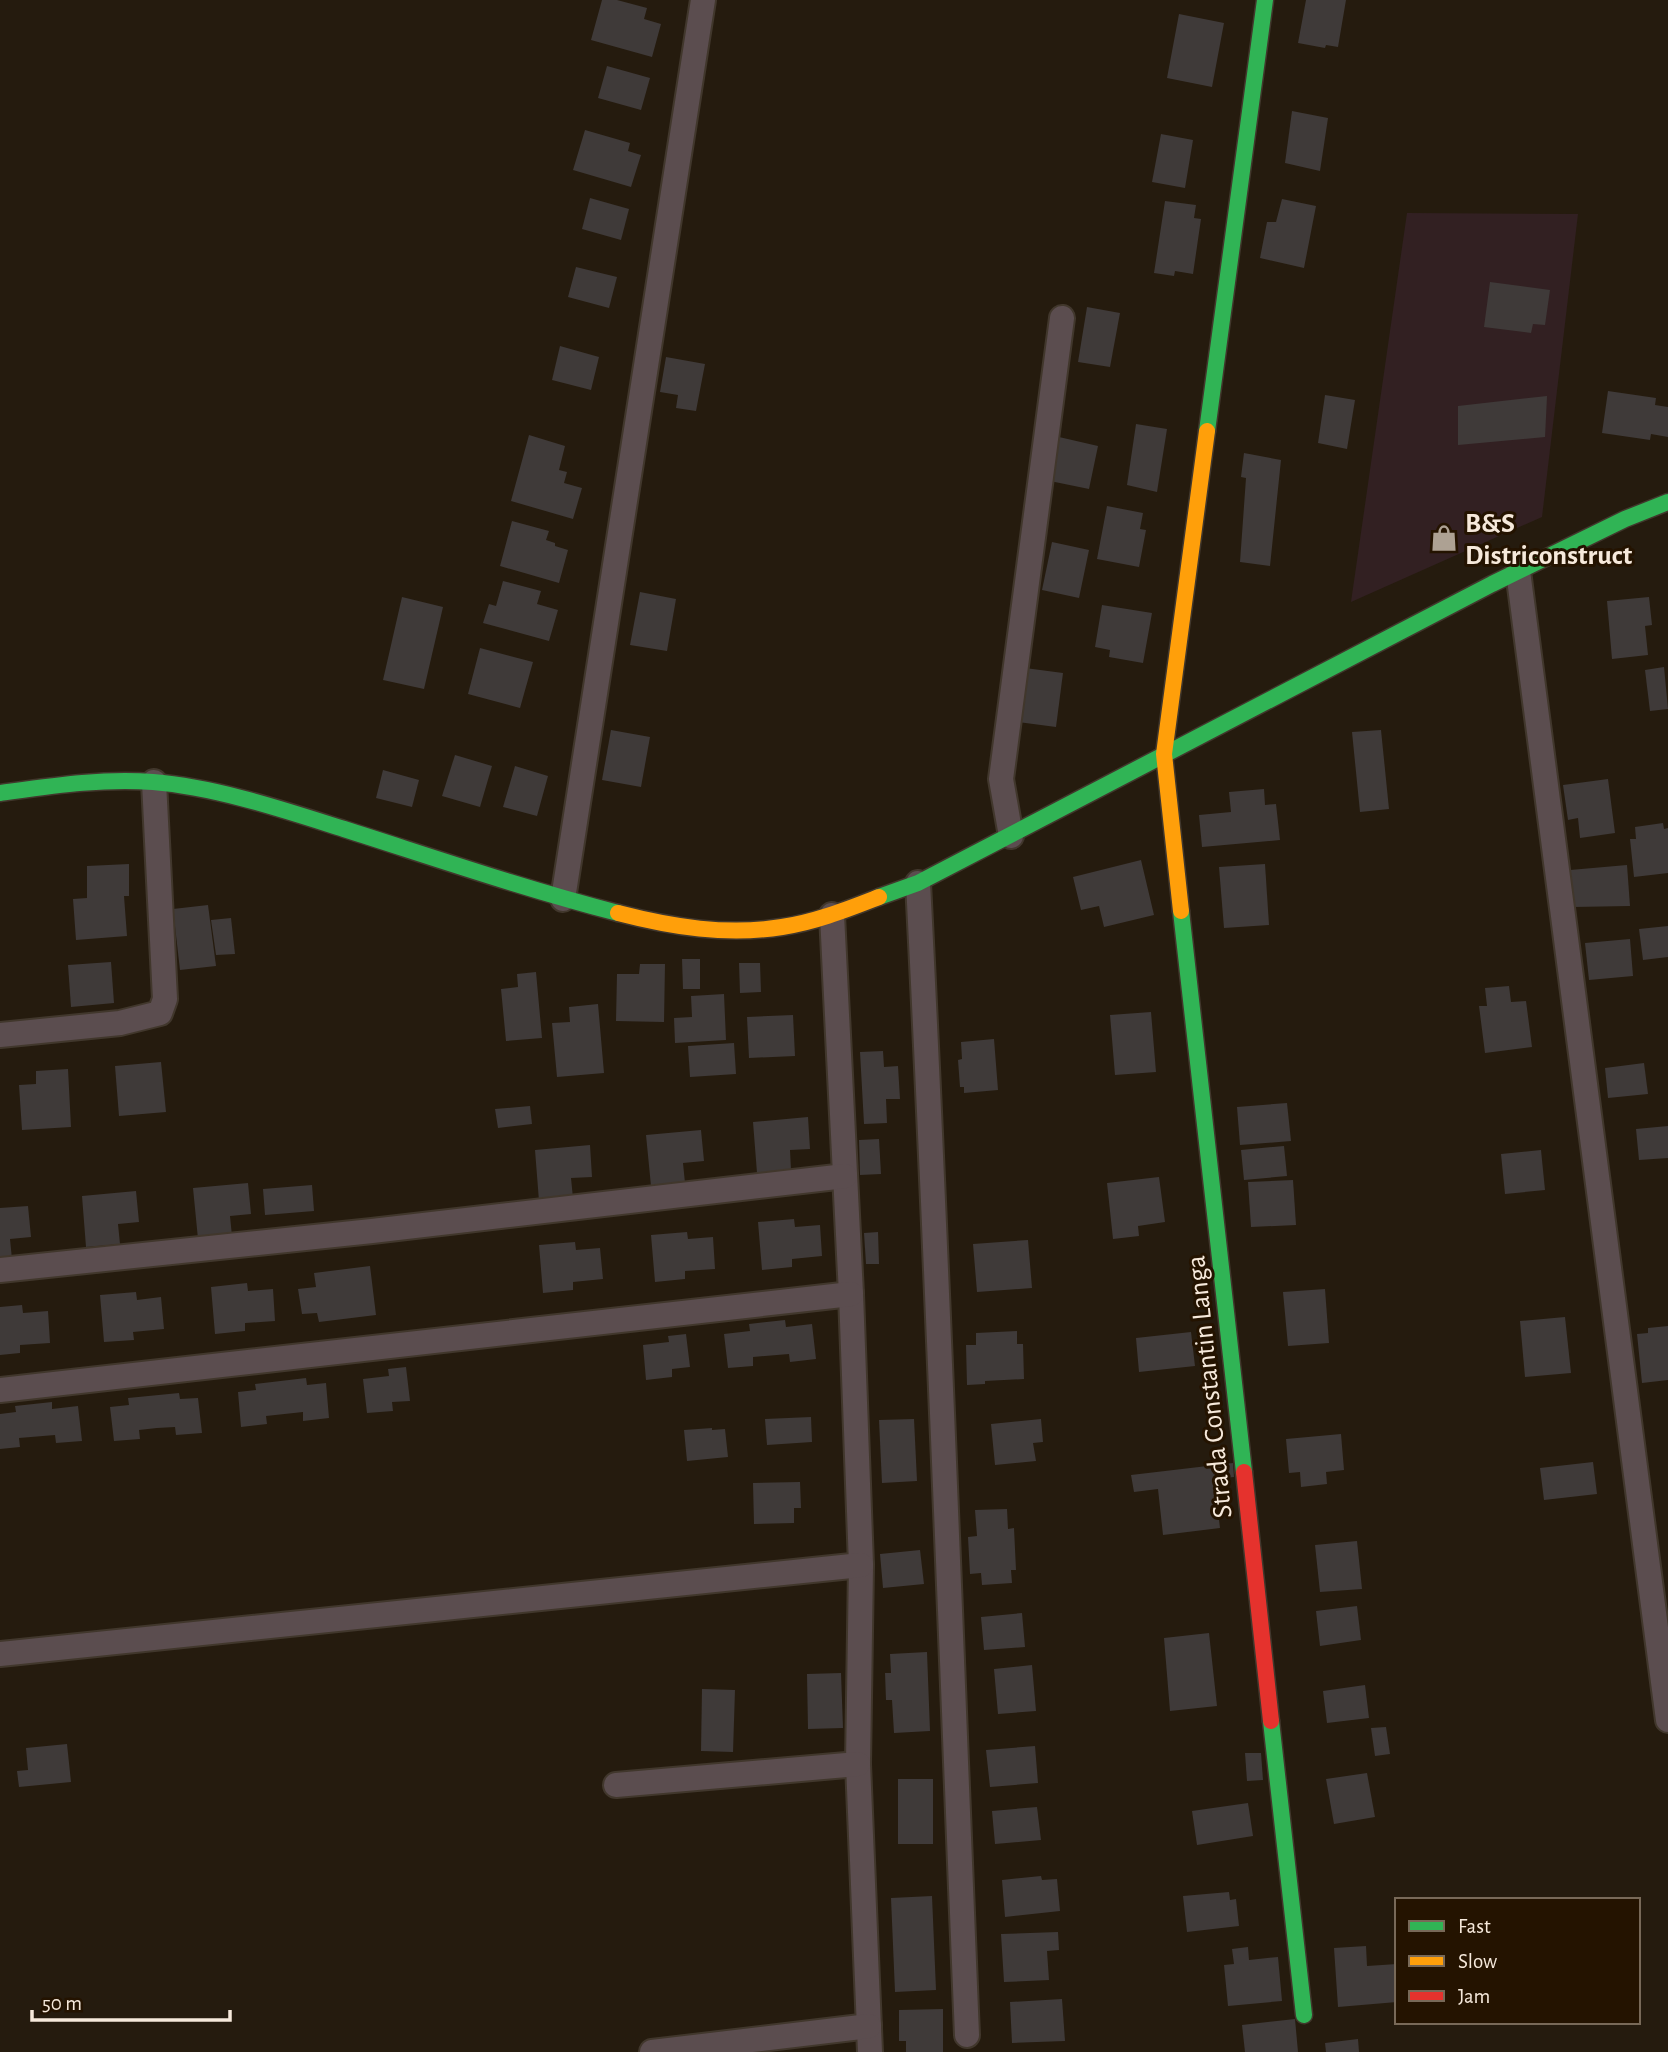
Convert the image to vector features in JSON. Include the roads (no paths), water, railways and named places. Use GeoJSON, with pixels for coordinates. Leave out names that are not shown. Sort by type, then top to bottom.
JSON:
{"type":"FeatureCollection","features":[{"type":"Feature","properties":{"kind":"street"},"geometry":{"type":"LineString","coordinates":[[564,899],[703,0]]}},
{"type":"Feature","properties":{"kind":"street","name":"Strada Constantin Langa"},"geometry":{"type":"LineString","coordinates":[[1265,0],[1164,754],[1304,2015]]}},
{"type":"Feature","properties":{"kind":"street"},"geometry":{"type":"LineString","coordinates":[[1011,836],[1001,779],[1062,318]]}},
{"type":"Feature","properties":{"kind":"street"},"geometry":{"type":"LineString","coordinates":[[0,793],[86,782],[154,782],[258,802],[564,899],[644,920],[722,931],[782,927],[832,915],[918,883],[1518,571],[1625,519],[1668,502]]}},
{"type":"Feature","properties":{"kind":"street"},"geometry":{"type":"LineString","coordinates":[[1518,571],[1668,1720]]}},
{"type":"Feature","properties":{"kind":"street"},"geometry":{"type":"LineString","coordinates":[[0,1035],[120,1023],[159,1013],[165,999],[154,782]]}},
{"type":"Feature","properties":{"kind":"street"},"geometry":{"type":"LineString","coordinates":[[918,883],[937,1255],[967,2035]]}},
{"type":"Feature","properties":{"kind":"street"},"geometry":{"type":"LineString","coordinates":[[832,915],[861,1565],[858,1764],[870,2052]]}},
{"type":"Feature","properties":{"kind":"street"},"geometry":{"type":"LineString","coordinates":[[0,1270],[845,1177]]}},
{"type":"Feature","properties":{"kind":"street"},"geometry":{"type":"LineString","coordinates":[[0,1390],[851,1294]]}},
{"type":"Feature","properties":{"kind":"street"},"geometry":{"type":"LineString","coordinates":[[0,1654],[861,1565]]}},
{"type":"Feature","properties":{"kind":"street"},"geometry":{"type":"LineString","coordinates":[[616,1785],[858,1764]]}},
{"type":"Feature","properties":{"kind":"street"},"geometry":{"type":"LineString","coordinates":[[652,2052],[869,2026]]}},
{"type":"Feature","properties":{"kind":"place","name":"B&S Districonstruct"},"geometry":{"type":"Point","coordinates":[1444,538]}}]}
